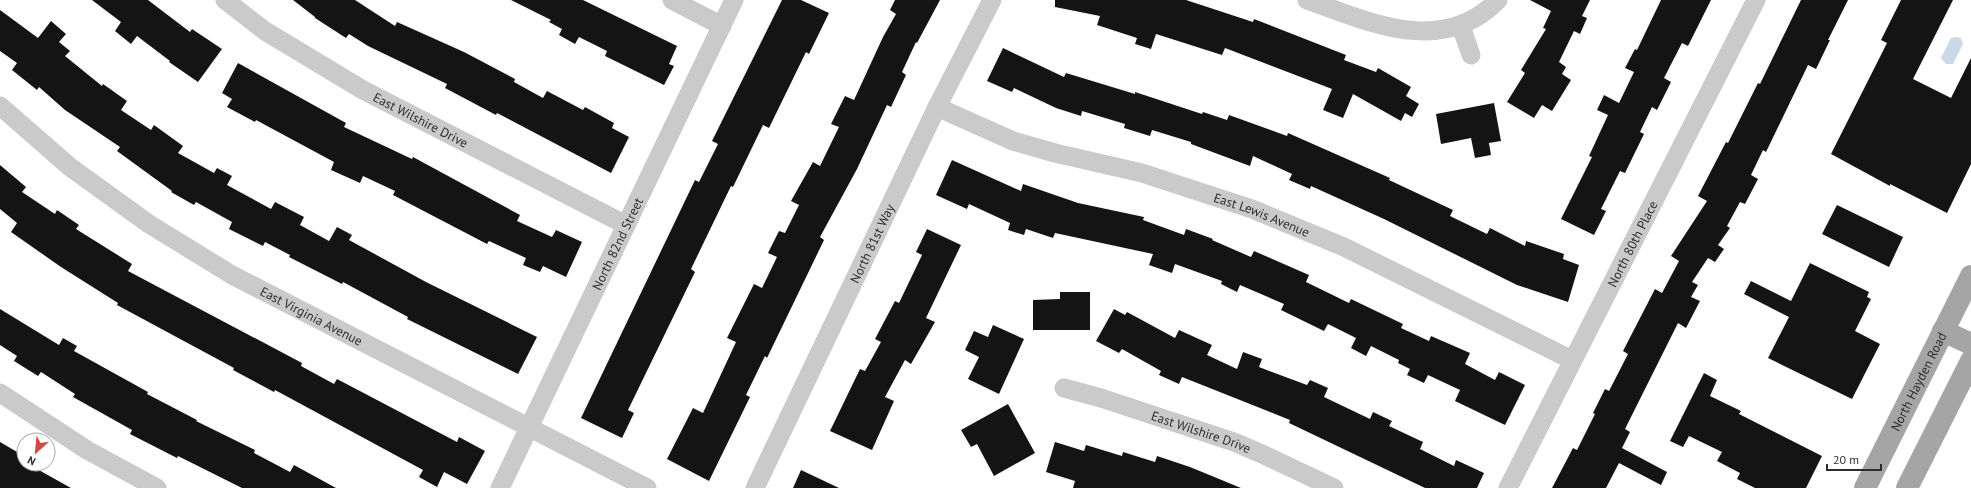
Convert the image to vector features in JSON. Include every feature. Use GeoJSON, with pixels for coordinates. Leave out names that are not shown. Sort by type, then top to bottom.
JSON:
{"type":"FeatureCollection","features":[{"type":"Feature","properties":{"kind":"main road","name":"North Hayden Road"},"geometry":{"type":"LineString","coordinates":[[1865,488],[1971,276]]}},
{"type":"Feature","properties":{"kind":"main road"},"geometry":{"type":"LineString","coordinates":[[1943,331],[1971,344]]}},
{"type":"Feature","properties":{"kind":"main road"},"geometry":{"type":"LineString","coordinates":[[1907,488],[1971,361]]}},
{"type":"Feature","properties":{"kind":"street","name":"East Wilshire Drive"},"geometry":{"type":"LineString","coordinates":[[225,0],[265,31],[363,90],[626,225]]}},
{"type":"Feature","properties":{"kind":"street"},"geometry":{"type":"LineString","coordinates":[[672,0],[722,26]]}},
{"type":"Feature","properties":{"kind":"street","name":"North 82nd Street"},"geometry":{"type":"LineString","coordinates":[[500,488],[734,0]]}},
{"type":"Feature","properties":{"kind":"street","name":"North 81st Way"},"geometry":{"type":"LineString","coordinates":[[755,488],[938,107],[992,0]]}},
{"type":"Feature","properties":{"kind":"street"},"geometry":{"type":"LineString","coordinates":[[1307,0],[1384,27],[1421,32],[1461,26],[1487,11],[1498,0]]}},
{"type":"Feature","properties":{"kind":"street","name":"North 80th Place"},"geometry":{"type":"LineString","coordinates":[[1508,488],[1756,0]]}},
{"type":"Feature","properties":{"kind":"street"},"geometry":{"type":"LineString","coordinates":[[1461,26],[1471,54]]}},
{"type":"Feature","properties":{"kind":"street","name":"East Virginia Avenue"},"geometry":{"type":"LineString","coordinates":[[0,106],[70,167],[149,224],[232,275],[529,429],[647,488]]}},
{"type":"Feature","properties":{"kind":"street","name":"East Lewis Avenue"},"geometry":{"type":"LineString","coordinates":[[938,107],[1013,141],[1055,153],[1142,173],[1260,212],[1344,247],[1572,360]]}},
{"type":"Feature","properties":{"kind":"street","name":"East Wilshire Drive"},"geometry":{"type":"LineString","coordinates":[[1064,388],[1101,398],[1234,442],[1334,488]]}},
{"type":"Feature","properties":{"kind":"street"},"geometry":{"type":"LineString","coordinates":[[0,393],[87,450],[157,488]]}},
{"type":"Feature","properties":{"kind":"water"},"geometry":{"type":"Polygon","coordinates":[[[1951,38],[1961,38],[1963,44],[1953,64],[1946,64],[1941,58],[1951,38]]]}},
{"type":"Feature","properties":{"kind":"building"},"geometry":{"type":"Polygon","coordinates":[[[92,0],[148,0],[190,32],[192,29],[222,49],[198,82],[169,62],[170,61],[137,36],[131,44],[115,31],[121,22],[92,0]]]}},
{"type":"Feature","properties":{"kind":"building"},"geometry":{"type":"Polygon","coordinates":[[[293,0],[355,0],[395,26],[397,22],[464,52],[515,79],[514,82],[543,98],[547,91],[583,110],[585,107],[614,123],[612,128],[629,137],[611,173],[497,113],[496,115],[445,88],[447,84],[368,46],[349,34],[346,38],[315,18],[293,0]]]}},
{"type":"Feature","properties":{"kind":"building"},"geometry":{"type":"Polygon","coordinates":[[[511,0],[583,0],[677,46],[669,64],[674,66],[664,85],[605,56],[607,51],[579,37],[575,44],[559,35],[562,29],[549,22],[551,20],[511,0]]]}},
{"type":"Feature","properties":{"kind":"building"},"geometry":{"type":"Polygon","coordinates":[[[782,0],[801,0],[829,13],[809,54],[806,52],[769,128],[763,125],[733,187],[731,186],[691,269],[695,272],[628,410],[634,413],[622,438],[581,418],[695,180],[699,182],[718,144],[712,141],[782,0]]]}},
{"type":"Feature","properties":{"kind":"building"},"geometry":{"type":"Polygon","coordinates":[[[895,0],[940,0],[917,43],[916,42],[902,72],[906,75],[891,107],[887,105],[857,169],[820,237],[824,240],[767,358],[765,356],[746,395],[750,397],[709,481],[667,459],[693,408],[703,413],[736,342],[727,338],[754,284],[762,288],[777,257],[768,253],[779,231],[785,233],[799,205],[791,201],[813,162],[820,166],[839,127],[831,124],[845,96],[854,100],[883,37],[896,14],[890,10],[895,0]]]}},
{"type":"Feature","properties":{"kind":"building"},"geometry":{"type":"Polygon","coordinates":[[[1055,0],[1186,0],[1253,22],[1254,19],[1346,55],[1344,60],[1376,72],[1378,68],[1411,87],[1406,96],[1419,104],[1412,117],[1405,113],[1401,121],[1353,94],[1343,118],[1323,110],[1332,89],[1225,48],[1222,55],[1156,34],[1151,49],[1135,44],[1137,38],[1097,25],[1100,16],[1055,7],[1055,0]]]}},
{"type":"Feature","properties":{"kind":"building"},"geometry":{"type":"Polygon","coordinates":[[[1530,0],[1590,0],[1582,16],[1587,18],[1580,34],[1574,31],[1559,62],[1566,67],[1562,74],[1571,80],[1552,111],[1542,105],[1534,118],[1507,102],[1525,73],[1521,70],[1546,29],[1543,28],[1551,11],[1530,0]]]}},
{"type":"Feature","properties":{"kind":"building"},"geometry":{"type":"Polygon","coordinates":[[[1661,0],[1711,0],[1688,46],[1682,43],[1664,78],[1671,82],[1657,110],[1652,107],[1640,132],[1644,134],[1625,173],[1620,171],[1601,209],[1606,211],[1594,235],[1561,219],[1592,157],[1589,156],[1608,115],[1597,110],[1604,95],[1619,103],[1634,72],[1625,68],[1635,49],[1637,50],[1661,0]]]}},
{"type":"Feature","properties":{"kind":"building"},"geometry":{"type":"Polygon","coordinates":[[[1801,0],[1848,0],[1828,40],[1830,40],[1816,69],[1808,65],[1766,152],[1763,150],[1751,175],[1758,179],[1745,204],[1740,202],[1727,226],[1730,228],[1718,245],[1724,249],[1715,262],[1708,258],[1692,282],[1698,285],[1691,297],[1700,301],[1686,328],[1678,323],[1625,429],[1630,432],[1622,448],[1667,472],[1661,485],[1619,463],[1606,488],[1552,488],[1573,448],[1577,450],[1595,414],[1593,413],[1605,389],[1609,391],[1628,354],[1623,351],[1655,289],[1662,293],[1679,261],[1671,256],[1707,201],[1698,196],[1726,142],[1728,143],[1758,83],[1760,84],[1801,0]]]}},
{"type":"Feature","properties":{"kind":"building"},"geometry":{"type":"Polygon","coordinates":[[[1901,0],[1953,0],[1913,79],[1951,98],[1971,58],[1971,164],[1947,213],[1890,184],[1890,186],[1831,154],[1887,43],[1881,40],[1901,0]]]}},
{"type":"Feature","properties":{"kind":"building"},"geometry":{"type":"Polygon","coordinates":[[[0,10],[38,38],[51,21],[66,34],[59,42],[70,51],[65,56],[102,86],[103,84],[127,101],[121,110],[151,130],[154,125],[183,146],[178,153],[214,173],[217,168],[232,176],[227,185],[271,209],[275,202],[304,217],[300,225],[329,241],[337,227],[352,235],[349,240],[426,282],[537,337],[518,374],[407,319],[408,317],[343,282],[342,284],[289,257],[290,255],[265,242],[263,246],[229,229],[232,222],[196,202],[194,205],[171,192],[172,191],[117,151],[120,147],[65,110],[39,87],[37,90],[12,70],[17,63],[0,51],[0,10]]]}},
{"type":"Feature","properties":{"kind":"building"},"geometry":{"type":"Polygon","coordinates":[[[1003,48],[1064,77],[1066,73],[1135,94],[1135,92],[1202,114],[1203,112],[1227,120],[1229,115],[1287,136],[1288,133],[1390,178],[1389,180],[1453,210],[1450,216],[1487,234],[1490,228],[1525,246],[1526,241],[1564,254],[1563,259],[1579,265],[1568,302],[1517,285],[1384,219],[1311,186],[1310,189],[1289,180],[1292,174],[1253,156],[1250,166],[1191,144],[1191,142],[1152,130],[1150,136],[1124,128],[1125,124],[1082,111],[1081,116],[1056,108],[1014,88],[1012,92],[987,81],[1003,48]]]}},
{"type":"Feature","properties":{"kind":"building"},"geometry":{"type":"Polygon","coordinates":[[[238,63],[346,123],[344,127],[412,159],[413,157],[520,215],[517,221],[552,237],[556,230],[582,242],[566,277],[543,266],[540,272],[523,265],[526,258],[489,241],[487,244],[393,195],[395,191],[363,176],[360,183],[331,170],[334,162],[256,120],[255,122],[227,107],[232,99],[222,93],[238,63]]]}},
{"type":"Feature","properties":{"kind":"building"},"geometry":{"type":"Polygon","coordinates":[[[1494,103],[1501,141],[1489,143],[1491,155],[1475,158],[1471,138],[1441,144],[1436,114],[1494,103]]]}},
{"type":"Feature","properties":{"kind":"building"},"geometry":{"type":"Polygon","coordinates":[[[952,160],[1021,191],[1023,184],[1078,203],[1144,217],[1143,220],[1184,235],[1186,229],[1213,239],[1212,240],[1251,257],[1254,251],[1309,275],[1306,282],[1349,303],[1351,299],[1403,324],[1401,328],[1429,341],[1431,336],[1470,353],[1465,364],[1495,380],[1499,372],[1525,385],[1505,425],[1455,401],[1460,390],[1428,375],[1424,383],[1407,375],[1410,369],[1398,363],[1399,360],[1371,346],[1366,356],[1351,348],[1356,338],[1328,324],[1324,331],[1281,310],[1284,304],[1240,285],[1237,292],[1221,284],[1222,281],[1175,264],[1172,273],[1149,265],[1153,254],[1055,233],[1053,238],[1026,229],[1024,235],[1008,230],[1010,223],[969,204],[967,209],[936,195],[952,160]]]}},
{"type":"Feature","properties":{"kind":"building"},"geometry":{"type":"Polygon","coordinates":[[[0,165],[26,187],[22,192],[55,214],[57,210],[79,225],[76,229],[132,264],[128,271],[302,363],[301,366],[334,384],[337,379],[457,442],[459,437],[485,451],[467,484],[444,472],[437,487],[419,477],[423,470],[275,390],[274,392],[233,370],[234,368],[117,305],[118,303],[61,267],[11,232],[17,223],[0,209],[0,165]]]}},
{"type":"Feature","properties":{"kind":"building"},"geometry":{"type":"Polygon","coordinates":[[[1837,205],[1903,237],[1889,267],[1822,234],[1837,205]]]}},
{"type":"Feature","properties":{"kind":"building"},"geometry":{"type":"Polygon","coordinates":[[[927,229],[961,245],[926,318],[935,322],[911,364],[905,360],[885,397],[894,401],[872,450],[830,431],[860,369],[865,371],[881,342],[875,339],[895,301],[899,303],[922,255],[916,252],[927,229]]]}},
{"type":"Feature","properties":{"kind":"building"},"geometry":{"type":"Polygon","coordinates":[[[1810,263],[1869,292],[1867,297],[1871,299],[1855,331],[1880,344],[1852,399],[1768,358],[1789,317],[1744,294],[1751,281],[1791,301],[1810,263]]]}},
{"type":"Feature","properties":{"kind":"building"},"geometry":{"type":"Polygon","coordinates":[[[1060,292],[1090,292],[1090,330],[1033,330],[1033,300],[1060,299],[1060,292]]]}},
{"type":"Feature","properties":{"kind":"building"},"geometry":{"type":"Polygon","coordinates":[[[0,309],[59,345],[63,338],[77,346],[74,351],[148,392],[147,394],[197,420],[196,421],[255,450],[254,453],[290,472],[294,465],[336,488],[242,488],[178,456],[177,458],[130,434],[132,430],[73,397],[75,394],[41,372],[38,376],[14,361],[17,356],[0,345],[0,309]]]}},
{"type":"Feature","properties":{"kind":"building"},"geometry":{"type":"Polygon","coordinates":[[[1114,309],[1125,315],[1127,312],[1175,338],[1179,330],[1212,345],[1207,355],[1237,369],[1243,352],[1262,359],[1259,367],[1307,385],[1310,380],[1328,388],[1324,397],[1370,419],[1373,412],[1392,421],[1389,426],[1423,442],[1420,449],[1454,466],[1456,460],[1484,473],[1477,488],[1425,488],[1289,423],[1290,420],[1182,377],[1179,384],[1159,375],[1161,371],[1122,349],[1119,353],[1096,341],[1114,309]]]}},
{"type":"Feature","properties":{"kind":"building"},"geometry":{"type":"Polygon","coordinates":[[[993,325],[1024,339],[999,394],[968,379],[979,357],[965,350],[974,331],[988,337],[993,325]]]}},
{"type":"Feature","properties":{"kind":"building"},"geometry":{"type":"Polygon","coordinates":[[[1704,373],[1717,380],[1710,396],[1741,411],[1739,414],[1822,456],[1806,488],[1755,488],[1737,479],[1740,473],[1717,461],[1722,452],[1689,436],[1683,447],[1670,441],[1704,373]]]}},
{"type":"Feature","properties":{"kind":"building"},"geometry":{"type":"Polygon","coordinates":[[[1008,404],[1035,453],[994,476],[977,444],[971,447],[961,430],[1008,404]]]}},
{"type":"Feature","properties":{"kind":"building"},"geometry":{"type":"Polygon","coordinates":[[[0,442],[16,451],[16,472],[42,472],[71,488],[0,488],[0,442]]]}},
{"type":"Feature","properties":{"kind":"building"},"geometry":{"type":"Polygon","coordinates":[[[1055,442],[1084,451],[1086,445],[1122,456],[1123,452],[1155,462],[1157,456],[1190,467],[1241,488],[1073,488],[1075,481],[1046,472],[1055,442]]]}},
{"type":"Feature","properties":{"kind":"building"},"geometry":{"type":"Polygon","coordinates":[[[801,470],[839,488],[793,488],[801,470]]]}}]}
